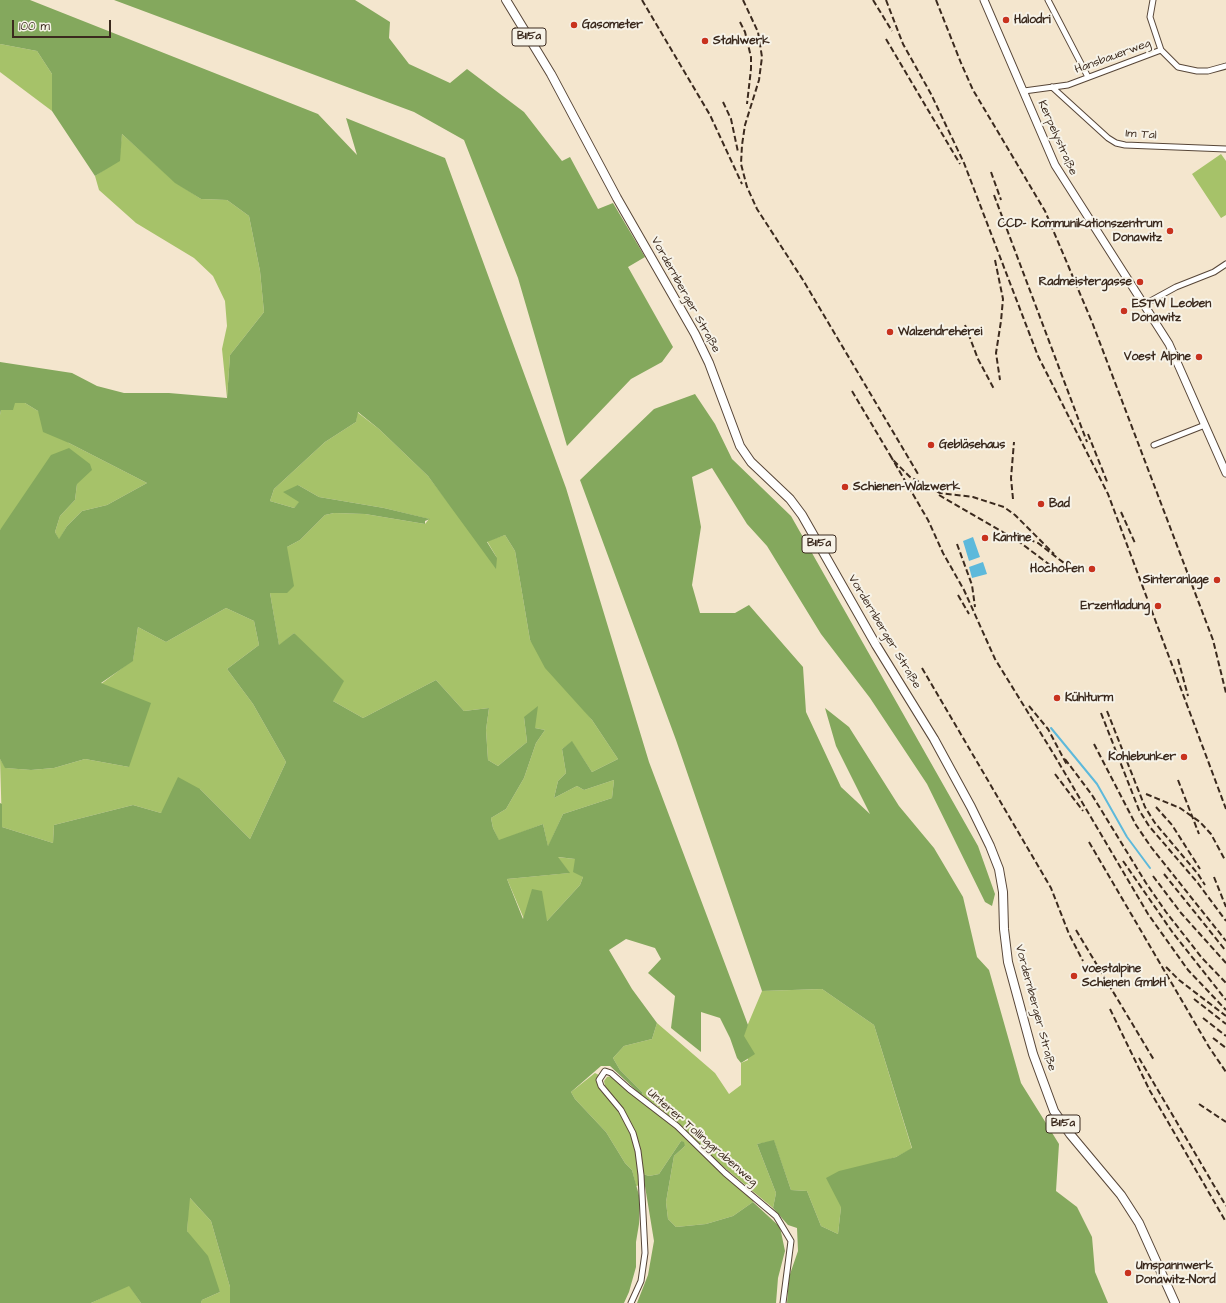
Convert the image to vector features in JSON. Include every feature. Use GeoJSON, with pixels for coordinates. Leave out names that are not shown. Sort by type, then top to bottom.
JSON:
{"type":"FeatureCollection","features":[{"type":"Feature","properties":{"kind":"main road","name":"Vordernberger Straße"},"geometry":{"type":"LineString","coordinates":[[506,0],[551,74],[617,198],[696,334],[709,363],[740,446],[751,462],[785,494],[802,515],[876,645],[934,739],[972,808],[999,869],[1003,892],[1004,929],[1008,962],[1033,1054],[1054,1111],[1070,1134],[1121,1195],[1139,1223],[1175,1303]]}},
{"type":"Feature","properties":{"kind":"main road","name":"Kerpelystraße"},"geometry":{"type":"LineString","coordinates":[[984,0],[1063,180],[1145,304],[1169,344],[1226,473]]}},
{"type":"Feature","properties":{"kind":"street"},"geometry":{"type":"LineString","coordinates":[[1048,0],[1088,77]]}},
{"type":"Feature","properties":{"kind":"street"},"geometry":{"type":"LineString","coordinates":[[1153,0],[1150,17],[1161,50]]}},
{"type":"Feature","properties":{"kind":"street","name":"Hansbauerweg"},"geometry":{"type":"LineString","coordinates":[[1024,91],[1068,85],[1161,50],[1178,67],[1197,71],[1208,71],[1226,66]]}},
{"type":"Feature","properties":{"kind":"street","name":"Im Tal"},"geometry":{"type":"LineString","coordinates":[[1052,87],[1108,138],[1116,143],[1125,145],[1226,149]]}},
{"type":"Feature","properties":{"kind":"street"},"geometry":{"type":"LineString","coordinates":[[1145,304],[1176,287],[1214,272],[1226,264]]}},
{"type":"Feature","properties":{"kind":"street"},"geometry":{"type":"LineString","coordinates":[[1154,445],[1205,425]]}},
{"type":"Feature","properties":{"kind":"street","name":"Unterer Tollinggrabenweg"},"geometry":{"type":"LineString","coordinates":[[630,1303],[641,1281],[645,1254],[641,1175],[638,1151],[633,1132],[621,1110],[601,1086],[599,1080],[605,1071],[610,1073],[677,1126],[725,1173],[776,1216],[791,1241],[783,1303]]}},
{"type":"Feature","properties":{"kind":"green space"},"geometry":{"type":"Polygon","coordinates":[[[0,0],[30,0],[318,114],[357,155],[346,118],[445,158],[566,488],[649,762],[748,1025],[744,1036],[755,1054],[741,1063],[737,1058],[730,1038],[720,1018],[701,1012],[701,1052],[671,1028],[675,996],[648,973],[661,959],[655,948],[626,939],[609,950],[632,989],[657,1023],[652,1039],[624,1046],[613,1058],[620,1070],[643,1093],[641,1095],[610,1066],[601,1066],[571,1092],[575,1099],[606,1132],[625,1163],[632,1170],[640,1199],[639,1224],[636,1242],[636,1267],[629,1292],[624,1303],[230,1303],[230,1287],[211,1221],[190,1198],[187,1231],[208,1256],[220,1292],[202,1300],[201,1303],[141,1303],[129,1286],[91,1303],[0,1303],[0,803],[2,804],[2,827],[53,843],[54,825],[133,805],[161,813],[178,777],[200,789],[250,839],[286,762],[253,704],[227,669],[259,645],[254,621],[226,608],[166,642],[138,627],[133,661],[101,683],[151,703],[129,767],[85,759],[54,768],[31,770],[5,768],[0,759],[0,530],[51,455],[69,448],[90,464],[92,470],[77,484],[75,500],[60,516],[55,532],[59,539],[67,526],[82,511],[107,505],[147,483],[69,443],[43,432],[38,411],[25,403],[15,403],[13,410],[1,410],[0,415],[0,362],[72,373],[97,386],[124,393],[169,393],[227,398],[230,355],[264,312],[260,271],[249,216],[227,200],[201,199],[175,183],[122,134],[120,161],[95,176],[52,111],[52,74],[37,51],[0,44],[0,0]],[[358,412],[356,422],[325,442],[274,489],[270,501],[294,508],[299,502],[283,492],[298,485],[319,497],[384,508],[430,519],[425,521],[425,524],[365,514],[334,513],[325,515],[300,540],[287,547],[294,586],[287,593],[270,593],[279,645],[294,633],[344,681],[333,701],[363,718],[436,680],[464,711],[489,708],[486,730],[488,760],[498,766],[527,742],[524,717],[538,706],[535,728],[545,730],[536,743],[524,778],[506,809],[491,818],[493,828],[499,840],[543,824],[548,846],[563,814],[612,798],[614,780],[584,790],[577,786],[554,798],[558,781],[566,773],[562,749],[572,741],[592,772],[618,759],[592,720],[545,668],[530,640],[515,551],[505,535],[487,542],[497,558],[496,569],[428,476],[379,429],[358,412]],[[558,857],[570,873],[507,879],[523,919],[532,889],[542,891],[547,921],[580,885],[583,877],[573,872],[575,859],[558,857]]]}},
{"type":"Feature","properties":{"kind":"green space"},"geometry":{"type":"Polygon","coordinates":[[[114,0],[355,0],[390,22],[389,38],[409,64],[450,83],[467,69],[524,112],[562,161],[570,157],[598,209],[613,203],[645,257],[628,267],[673,347],[662,362],[631,379],[567,446],[518,278],[464,140],[414,112],[114,0]]]}},
{"type":"Feature","properties":{"kind":"green space"},"geometry":{"type":"Polygon","coordinates":[[[0,44],[37,51],[52,74],[52,111],[0,72],[0,44]]]}},
{"type":"Feature","properties":{"kind":"green space"},"geometry":{"type":"Polygon","coordinates":[[[122,134],[175,182],[201,199],[227,200],[249,216],[260,271],[264,312],[230,355],[227,398],[222,349],[227,326],[225,301],[213,276],[194,258],[136,223],[99,190],[95,176],[119,160],[122,134]]]}},
{"type":"Feature","properties":{"kind":"green space"},"geometry":{"type":"Polygon","coordinates":[[[1221,154],[1226,161],[1226,215],[1221,218],[1192,174],[1221,154]]]}},
{"type":"Feature","properties":{"kind":"green space"},"geometry":{"type":"Polygon","coordinates":[[[695,394],[715,424],[732,459],[791,516],[978,846],[995,894],[992,906],[985,902],[927,784],[870,698],[821,634],[767,546],[747,524],[712,468],[692,477],[701,527],[692,585],[700,613],[735,613],[749,605],[803,667],[806,712],[841,787],[870,814],[836,746],[825,708],[849,727],[899,806],[934,848],[963,897],[977,957],[989,970],[1021,1083],[1059,1144],[1056,1191],[1077,1207],[1092,1237],[1095,1272],[1108,1303],[787,1303],[789,1277],[798,1251],[797,1228],[788,1225],[773,1208],[776,1193],[757,1144],[774,1140],[791,1190],[807,1191],[821,1226],[838,1234],[841,1207],[826,1178],[839,1171],[896,1157],[912,1148],[874,1025],[822,989],[762,991],[676,740],[580,480],[654,409],[695,394]]]}},
{"type":"Feature","properties":{"kind":"green space"},"geometry":{"type":"Polygon","coordinates":[[[15,402],[25,403],[38,411],[69,443],[147,483],[107,505],[82,511],[67,526],[59,540],[55,532],[60,516],[75,500],[77,484],[0,530],[0,415],[1,410],[15,402]]]}},
{"type":"Feature","properties":{"kind":"green space"},"geometry":{"type":"Polygon","coordinates":[[[357,412],[379,429],[428,476],[447,501],[497,558],[487,541],[505,535],[515,551],[530,640],[592,720],[618,759],[592,772],[572,742],[562,749],[566,773],[558,781],[554,798],[577,786],[584,790],[614,780],[612,798],[563,814],[548,847],[543,824],[499,841],[493,828],[491,818],[506,809],[524,778],[536,743],[545,730],[535,728],[524,717],[527,742],[498,766],[488,760],[486,730],[489,708],[464,711],[436,680],[363,718],[333,701],[294,633],[279,646],[270,593],[287,593],[287,547],[300,540],[325,515],[334,513],[365,514],[425,524],[429,519],[384,508],[319,497],[298,485],[300,502],[294,508],[270,501],[274,489],[325,442],[356,422],[357,412]]]}},
{"type":"Feature","properties":{"kind":"green space"},"geometry":{"type":"Polygon","coordinates":[[[226,608],[254,621],[259,645],[227,669],[253,704],[286,762],[250,839],[200,789],[161,813],[133,805],[54,825],[53,843],[2,827],[0,759],[6,768],[31,770],[54,768],[85,759],[129,767],[101,684],[133,660],[138,627],[166,642],[226,608]]]}},
{"type":"Feature","properties":{"kind":"green space"},"geometry":{"type":"Polygon","coordinates":[[[557,857],[575,859],[583,877],[580,885],[547,921],[524,919],[507,879],[569,873],[557,857]]]}},
{"type":"Feature","properties":{"kind":"green space"},"geometry":{"type":"Polygon","coordinates":[[[822,989],[874,1025],[912,1149],[896,1157],[883,1161],[841,1207],[838,1234],[821,1226],[807,1191],[791,1190],[774,1141],[757,1144],[776,1193],[773,1208],[714,1159],[697,1141],[660,1108],[641,1095],[643,1093],[620,1070],[613,1058],[624,1046],[652,1039],[657,1023],[715,1073],[729,1094],[741,1085],[741,1063],[748,1060],[743,1036],[762,991],[822,989]]]}},
{"type":"Feature","properties":{"kind":"green space"},"geometry":{"type":"Polygon","coordinates":[[[595,1073],[599,1075],[597,1079],[613,1100],[630,1130],[638,1164],[640,1185],[636,1186],[632,1170],[625,1163],[606,1132],[575,1099],[571,1092],[595,1073]]]}},
{"type":"Feature","properties":{"kind":"green space"},"geometry":{"type":"Polygon","coordinates":[[[611,1076],[678,1130],[754,1199],[753,1202],[733,1216],[706,1224],[676,1227],[668,1219],[666,1202],[674,1156],[685,1146],[681,1141],[659,1174],[649,1176],[643,1174],[641,1151],[636,1133],[628,1118],[605,1086],[604,1081],[607,1077],[611,1076]]]}},
{"type":"Feature","properties":{"kind":"green space"},"geometry":{"type":"Polygon","coordinates":[[[681,1141],[684,1142],[685,1146],[674,1156],[666,1202],[668,1219],[676,1227],[706,1224],[733,1216],[753,1202],[780,1227],[785,1251],[778,1278],[776,1303],[637,1303],[648,1275],[654,1241],[643,1174],[649,1176],[659,1174],[681,1141]]]}},
{"type":"Feature","properties":{"kind":"green space"},"geometry":{"type":"Polygon","coordinates":[[[189,1197],[211,1221],[230,1287],[230,1303],[201,1303],[202,1300],[220,1292],[187,1231],[189,1197]]]}},
{"type":"Feature","properties":{"kind":"green space"},"geometry":{"type":"Polygon","coordinates":[[[129,1285],[141,1303],[91,1303],[129,1285]]]}},
{"type":"Feature","properties":{"kind":"water"},"geometry":{"type":"Polygon","coordinates":[[[973,537],[980,557],[969,561],[963,541],[973,537]]]}},
{"type":"Feature","properties":{"kind":"water"},"geometry":{"type":"Polygon","coordinates":[[[983,562],[987,574],[972,578],[969,567],[983,562]]]}},
{"type":"Feature","properties":{"kind":"waterway"},"geometry":{"type":"LineString","coordinates":[[1051,728],[1097,784],[1127,837],[1150,868]]}},
{"type":"Feature","properties":{"kind":"railway"},"geometry":{"type":"LineString","coordinates":[[642,0],[710,115],[742,184]]}},
{"type":"Feature","properties":{"kind":"railway"},"geometry":{"type":"LineString","coordinates":[[743,0],[758,32],[762,57],[759,80],[745,125],[742,145],[741,164],[747,187],[757,209],[803,280],[918,474]]}},
{"type":"Feature","properties":{"kind":"railway"},"geometry":{"type":"LineString","coordinates":[[873,0],[892,31]]}},
{"type":"Feature","properties":{"kind":"railway"},"geometry":{"type":"LineString","coordinates":[[886,0],[903,44],[931,94],[964,163],[1038,356],[1108,494],[1226,809]]}},
{"type":"Feature","properties":{"kind":"railway"},"geometry":{"type":"LineString","coordinates":[[936,0],[973,90],[1045,211],[1092,322],[1213,640],[1226,693]]}},
{"type":"Feature","properties":{"kind":"railway"},"geometry":{"type":"LineString","coordinates":[[740,22],[745,32],[751,57],[747,104]]}},
{"type":"Feature","properties":{"kind":"railway"},"geometry":{"type":"LineString","coordinates":[[886,39],[960,164]]}},
{"type":"Feature","properties":{"kind":"railway"},"geometry":{"type":"LineString","coordinates":[[723,102],[731,119],[738,152]]}},
{"type":"Feature","properties":{"kind":"railway"},"geometry":{"type":"LineString","coordinates":[[991,172],[1001,200]]}},
{"type":"Feature","properties":{"kind":"railway"},"geometry":{"type":"LineString","coordinates":[[994,195],[1087,442]]}},
{"type":"Feature","properties":{"kind":"railway"},"geometry":{"type":"LineString","coordinates":[[995,260],[1003,299],[996,353],[1000,380]]}},
{"type":"Feature","properties":{"kind":"railway"},"geometry":{"type":"LineString","coordinates":[[965,325],[978,359],[994,389]]}},
{"type":"Feature","properties":{"kind":"railway"},"geometry":{"type":"LineString","coordinates":[[852,391],[893,460],[910,477],[940,493],[973,497],[1004,507],[1015,515],[1054,554]]}},
{"type":"Feature","properties":{"kind":"railway"},"geometry":{"type":"LineString","coordinates":[[1088,434],[1108,484]]}},
{"type":"Feature","properties":{"kind":"railway"},"geometry":{"type":"LineString","coordinates":[[1013,499],[1011,478],[1014,442]]}},
{"type":"Feature","properties":{"kind":"railway"},"geometry":{"type":"LineString","coordinates":[[890,455],[928,520],[943,553],[964,590],[995,659],[1053,753],[1148,914],[1188,970],[1226,1010]]}},
{"type":"Feature","properties":{"kind":"railway"},"geometry":{"type":"LineString","coordinates":[[939,495],[1018,541],[1054,568]]}},
{"type":"Feature","properties":{"kind":"railway"},"geometry":{"type":"LineString","coordinates":[[1121,512],[1135,543]]}},
{"type":"Feature","properties":{"kind":"railway"},"geometry":{"type":"LineString","coordinates":[[1012,533],[1038,543],[1064,563]]}},
{"type":"Feature","properties":{"kind":"railway"},"geometry":{"type":"LineString","coordinates":[[957,544],[972,585],[975,607]]}},
{"type":"Feature","properties":{"kind":"railway"},"geometry":{"type":"LineString","coordinates":[[958,595],[969,614]]}},
{"type":"Feature","properties":{"kind":"railway"},"geometry":{"type":"LineString","coordinates":[[1178,659],[1188,696]]}},
{"type":"Feature","properties":{"kind":"railway"},"geometry":{"type":"LineString","coordinates":[[922,668],[1051,888],[1069,934],[1083,961]]}},
{"type":"Feature","properties":{"kind":"railway"},"geometry":{"type":"LineString","coordinates":[[1029,706],[1048,729],[1067,765]]}},
{"type":"Feature","properties":{"kind":"railway"},"geometry":{"type":"LineString","coordinates":[[1107,711],[1145,807],[1155,823],[1198,874],[1205,885]]}},
{"type":"Feature","properties":{"kind":"railway"},"geometry":{"type":"LineString","coordinates":[[1101,713],[1139,810],[1149,826],[1197,882],[1226,921]]}},
{"type":"Feature","properties":{"kind":"railway"},"geometry":{"type":"LineString","coordinates":[[1094,744],[1136,825],[1151,847],[1226,941]]}},
{"type":"Feature","properties":{"kind":"railway"},"geometry":{"type":"LineString","coordinates":[[1065,759],[1092,795],[1146,883],[1166,912],[1202,958],[1226,983]]}},
{"type":"Feature","properties":{"kind":"railway"},"geometry":{"type":"LineString","coordinates":[[1055,774],[1083,811]]}},
{"type":"Feature","properties":{"kind":"railway"},"geometry":{"type":"LineString","coordinates":[[1178,780],[1199,834]]}},
{"type":"Feature","properties":{"kind":"railway"},"geometry":{"type":"LineString","coordinates":[[1146,794],[1180,808],[1200,822],[1211,834],[1225,860]]}},
{"type":"Feature","properties":{"kind":"railway"},"geometry":{"type":"LineString","coordinates":[[1156,807],[1172,825],[1200,869]]}},
{"type":"Feature","properties":{"kind":"railway"},"geometry":{"type":"LineString","coordinates":[[1089,842],[1209,1047],[1226,1072]]}},
{"type":"Feature","properties":{"kind":"railway"},"geometry":{"type":"LineString","coordinates":[[1123,861],[1173,933],[1226,1000]]}},
{"type":"Feature","properties":{"kind":"railway"},"geometry":{"type":"LineString","coordinates":[[1164,874],[1226,951]]}},
{"type":"Feature","properties":{"kind":"railway"},"geometry":{"type":"LineString","coordinates":[[1153,876],[1181,913],[1226,963]]}},
{"type":"Feature","properties":{"kind":"railway"},"geometry":{"type":"LineString","coordinates":[[1214,877],[1226,907]]}},
{"type":"Feature","properties":{"kind":"railway"},"geometry":{"type":"LineString","coordinates":[[1076,930],[1154,1060]]}},
{"type":"Feature","properties":{"kind":"railway"},"geometry":{"type":"LineString","coordinates":[[1166,967],[1179,980],[1226,1016]]}},
{"type":"Feature","properties":{"kind":"railway"},"geometry":{"type":"LineString","coordinates":[[1194,999],[1226,1024]]}},
{"type":"Feature","properties":{"kind":"railway"},"geometry":{"type":"LineString","coordinates":[[1110,1009],[1150,1091],[1226,1222]]}},
{"type":"Feature","properties":{"kind":"railway"},"geometry":{"type":"LineString","coordinates":[[1203,1018],[1226,1036]]}},
{"type":"Feature","properties":{"kind":"railway"},"geometry":{"type":"LineString","coordinates":[[1213,1038],[1226,1048]]}},
{"type":"Feature","properties":{"kind":"railway"},"geometry":{"type":"LineString","coordinates":[[1139,1058],[1226,1206]]}},
{"type":"Feature","properties":{"kind":"railway"},"geometry":{"type":"LineString","coordinates":[[1199,1104],[1226,1122]]}},
{"type":"Feature","properties":{"kind":"place","name":"Halodri"},"geometry":{"type":"Point","coordinates":[1006,20]}},
{"type":"Feature","properties":{"kind":"place","name":"Gasometer"},"geometry":{"type":"Point","coordinates":[574,25]}},
{"type":"Feature","properties":{"kind":"place","name":"Stahlwerk"},"geometry":{"type":"Point","coordinates":[705,41]}},
{"type":"Feature","properties":{"kind":"place","name":"CCD- Kommunikationszentrum Donawitz"},"geometry":{"type":"Point","coordinates":[1170,231]}},
{"type":"Feature","properties":{"kind":"place","name":"Radmeistergasse"},"geometry":{"type":"Point","coordinates":[1140,282]}},
{"type":"Feature","properties":{"kind":"place","name":"ESTW Leoben Donawitz"},"geometry":{"type":"Point","coordinates":[1124,311]}},
{"type":"Feature","properties":{"kind":"place","name":"Walzendreherei"},"geometry":{"type":"Point","coordinates":[890,332]}},
{"type":"Feature","properties":{"kind":"place","name":"Voest Alpine"},"geometry":{"type":"Point","coordinates":[1199,357]}},
{"type":"Feature","properties":{"kind":"place","name":"Gebläsehaus"},"geometry":{"type":"Point","coordinates":[931,445]}},
{"type":"Feature","properties":{"kind":"place","name":"Schienen-Walzwerk"},"geometry":{"type":"Point","coordinates":[845,487]}},
{"type":"Feature","properties":{"kind":"place","name":"Bad"},"geometry":{"type":"Point","coordinates":[1041,504]}},
{"type":"Feature","properties":{"kind":"place","name":"Kantine"},"geometry":{"type":"Point","coordinates":[985,538]}},
{"type":"Feature","properties":{"kind":"place","name":"Hochofen"},"geometry":{"type":"Point","coordinates":[1092,569]}},
{"type":"Feature","properties":{"kind":"place","name":"Sinteranlage"},"geometry":{"type":"Point","coordinates":[1217,580]}},
{"type":"Feature","properties":{"kind":"place","name":"Erzentladung"},"geometry":{"type":"Point","coordinates":[1158,606]}},
{"type":"Feature","properties":{"kind":"place","name":"Kühlturm"},"geometry":{"type":"Point","coordinates":[1057,698]}},
{"type":"Feature","properties":{"kind":"place","name":"Kohlebunker"},"geometry":{"type":"Point","coordinates":[1184,757]}},
{"type":"Feature","properties":{"kind":"place","name":"voestalpine Schienen GmbH"},"geometry":{"type":"Point","coordinates":[1074,976]}},
{"type":"Feature","properties":{"kind":"place","name":"Umspannwerk Donawitz-Nord"},"geometry":{"type":"Point","coordinates":[1128,1273]}}]}
